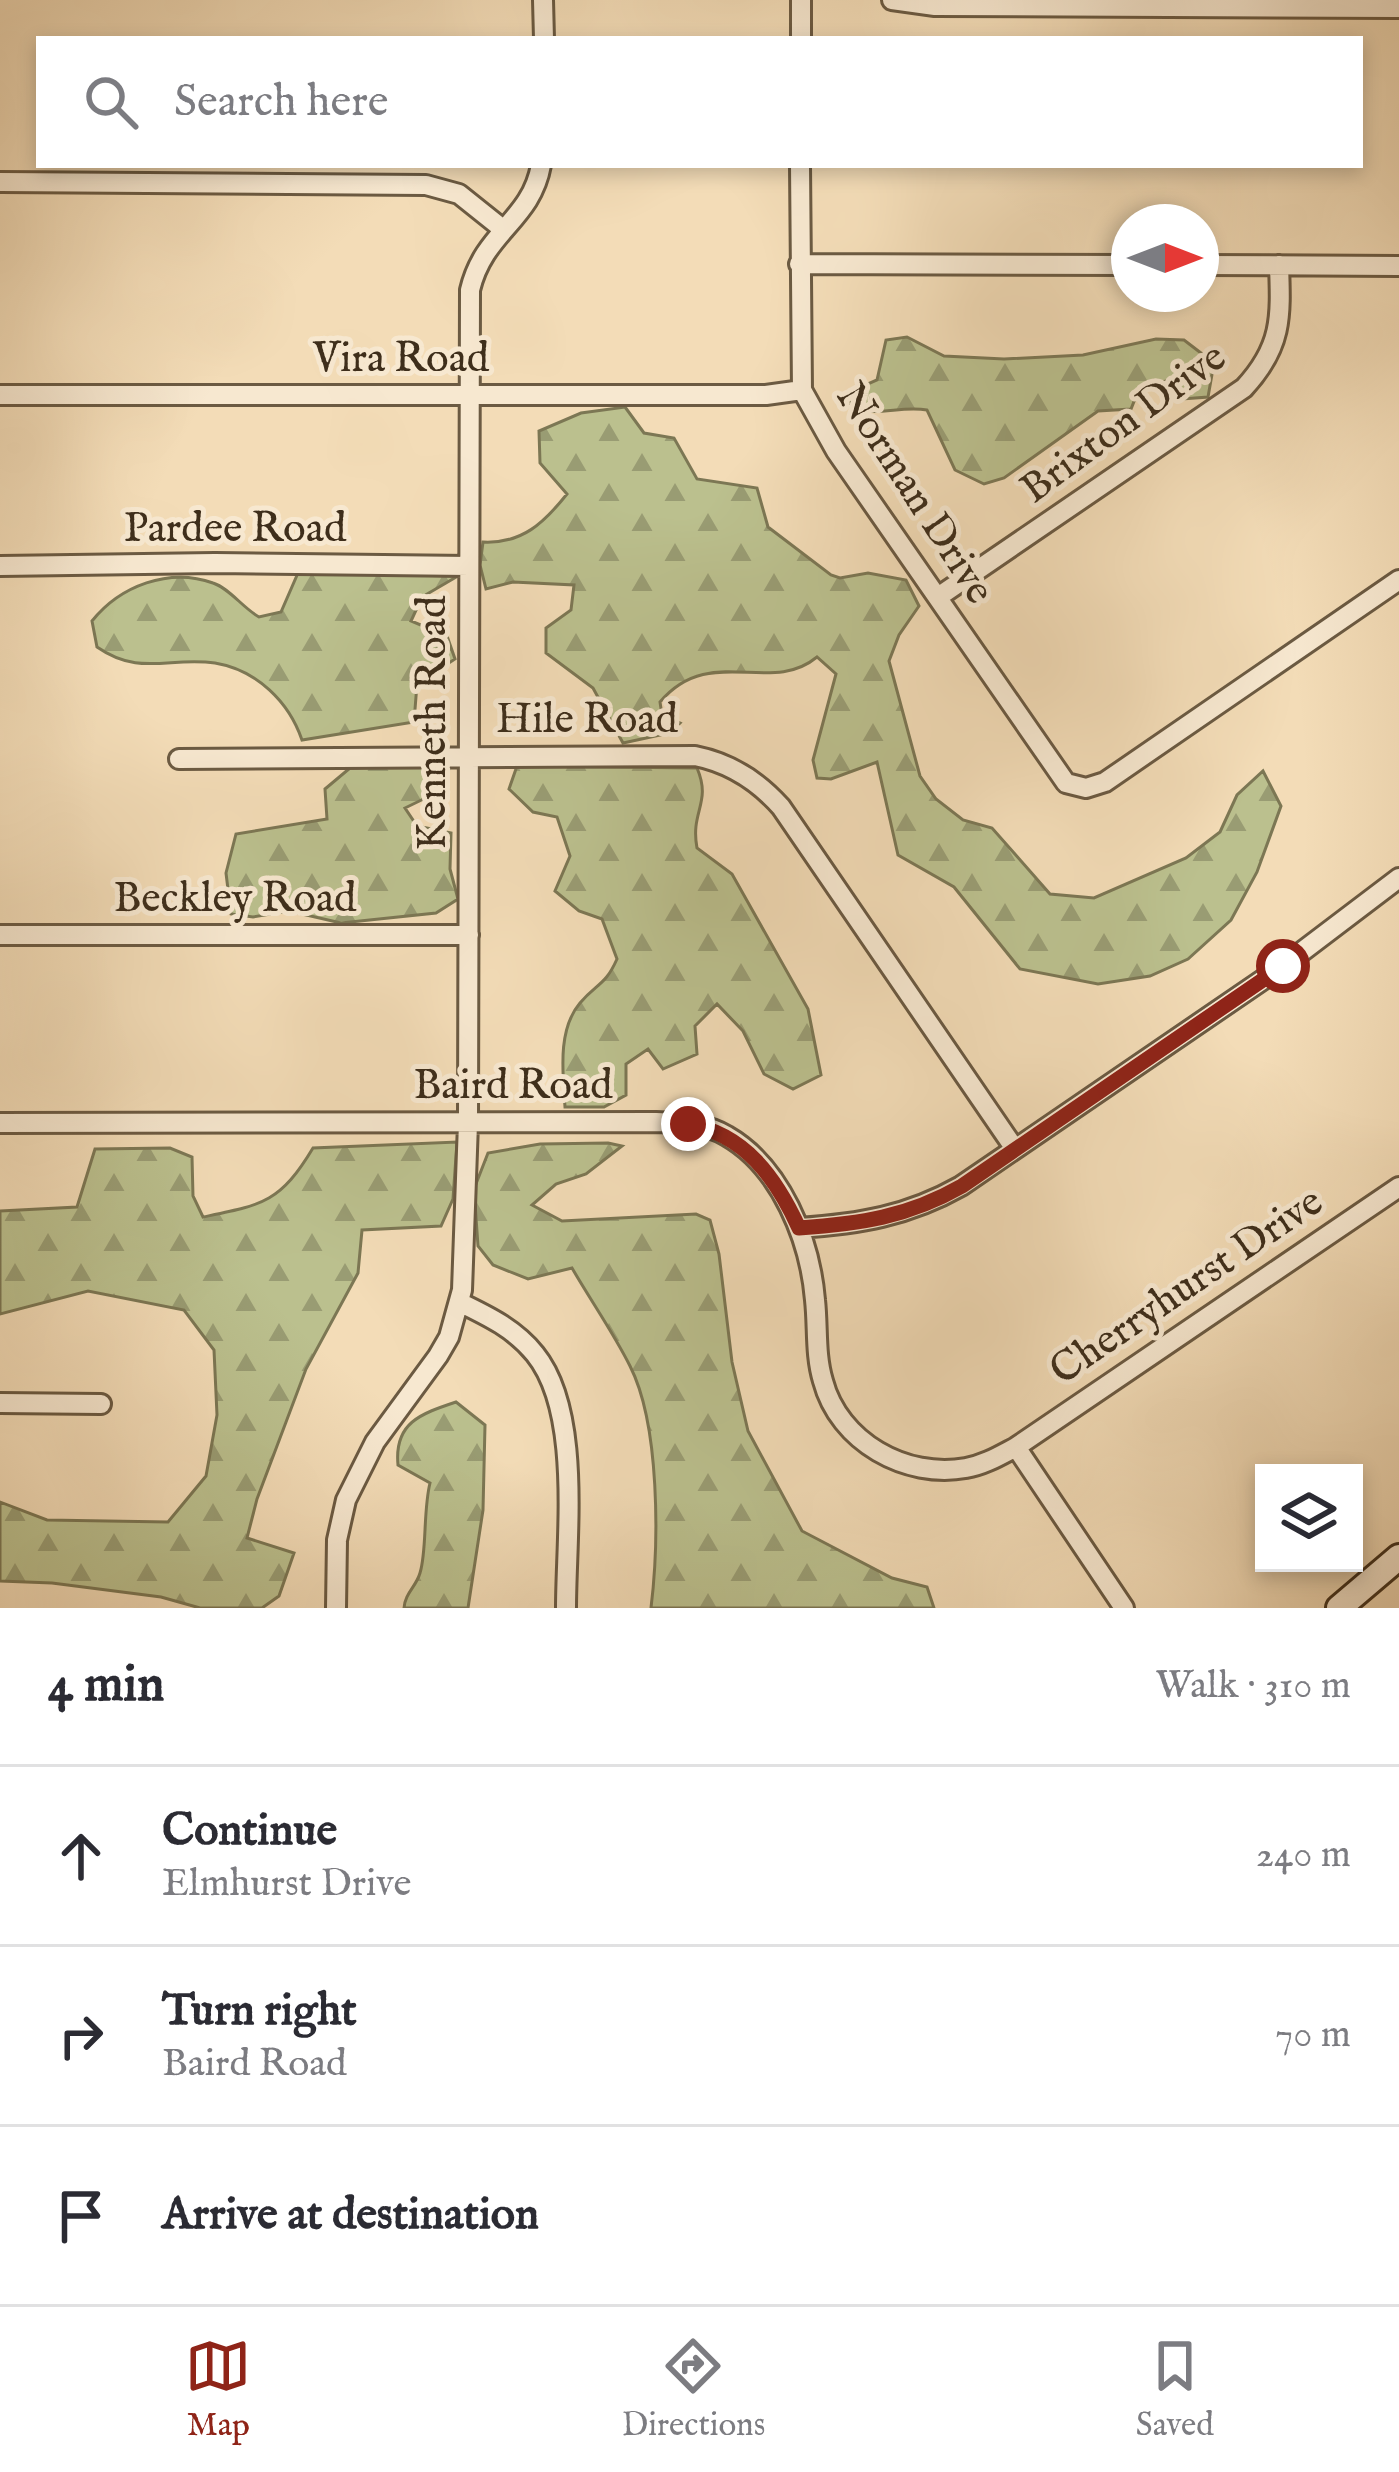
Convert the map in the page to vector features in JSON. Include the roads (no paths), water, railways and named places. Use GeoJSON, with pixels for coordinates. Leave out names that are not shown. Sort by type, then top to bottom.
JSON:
{"type":"FeatureCollection","features":[{"type":"Feature","properties":{"kind":"main road"},"geometry":{"type":"LineString","coordinates":[[1339,1608],[1399,1556]]}},
{"type":"Feature","properties":{"kind":"street"},"geometry":{"type":"LineString","coordinates":[[544,0],[544,36]]}},
{"type":"Feature","properties":{"kind":"street"},"geometry":{"type":"LineString","coordinates":[[801,0],[801,36]]}},
{"type":"Feature","properties":{"kind":"street"},"geometry":{"type":"LineString","coordinates":[[892,0],[935,6],[1399,8]]}},
{"type":"Feature","properties":{"kind":"street","name":"Kenneth Road"},"geometry":{"type":"LineString","coordinates":[[336,1608],[337,1540],[346,1499],[375,1442],[439,1356],[459,1302],[465,1259],[468,1123],[470,290],[480,258],[531,198],[540,168]]}},
{"type":"Feature","properties":{"kind":"street","name":"Norman Drive"},"geometry":{"type":"LineString","coordinates":[[800,168],[802,390],[836,451],[1060,778],[1072,786],[1096,786],[1399,580]]}},
{"type":"Feature","properties":{"kind":"street"},"geometry":{"type":"LineString","coordinates":[[0,182],[426,185],[459,194],[504,230]]}},
{"type":"Feature","properties":{"kind":"street"},"geometry":{"type":"LineString","coordinates":[[799,264],[1111,266]]}},
{"type":"Feature","properties":{"kind":"street"},"geometry":{"type":"LineString","coordinates":[[1219,266],[1399,266]]}},
{"type":"Feature","properties":{"kind":"street","name":"Brixton Drive"},"geometry":{"type":"LineString","coordinates":[[938,597],[1244,388],[1268,360],[1276,338],[1279,266]]}},
{"type":"Feature","properties":{"kind":"street","name":"Vira Road"},"geometry":{"type":"LineString","coordinates":[[0,394],[766,395],[802,390]]}},
{"type":"Feature","properties":{"kind":"street","name":"Pardee Road"},"geometry":{"type":"LineString","coordinates":[[0,566],[215,562],[469,566]]}},
{"type":"Feature","properties":{"kind":"street","name":"Hile Road"},"geometry":{"type":"LineString","coordinates":[[178,759],[694,756],[722,763],[750,778],[781,807],[1015,1149]]}},
{"type":"Feature","properties":{"kind":"street"},"geometry":{"type":"LineString","coordinates":[[799,1228],[864,1224],[922,1207],[962,1186],[1283,966],[1399,878]]}},
{"type":"Feature","properties":{"kind":"street","name":"Beckley Road"},"geometry":{"type":"LineString","coordinates":[[0,935],[469,935]]}},
{"type":"Feature","properties":{"kind":"street","name":"Baird Road"},"geometry":{"type":"LineString","coordinates":[[0,1123],[656,1122],[708,1127],[726,1134],[760,1165],[799,1228],[815,1298],[821,1376],[829,1400],[846,1425],[889,1458],[936,1470],[986,1463],[1016,1447]]}},
{"type":"Feature","properties":{"kind":"street","name":"Cherryhurst Drive"},"geometry":{"type":"LineString","coordinates":[[1016,1447],[1399,1187]]}},
{"type":"Feature","properties":{"kind":"street"},"geometry":{"type":"LineString","coordinates":[[459,1302],[494,1319],[524,1343],[543,1365],[559,1399],[566,1444],[566,1608]]}},
{"type":"Feature","properties":{"kind":"street"},"geometry":{"type":"LineString","coordinates":[[0,1403],[101,1404]]}},
{"type":"Feature","properties":{"kind":"street"},"geometry":{"type":"LineString","coordinates":[[1016,1447],[1124,1608]]}}]}
